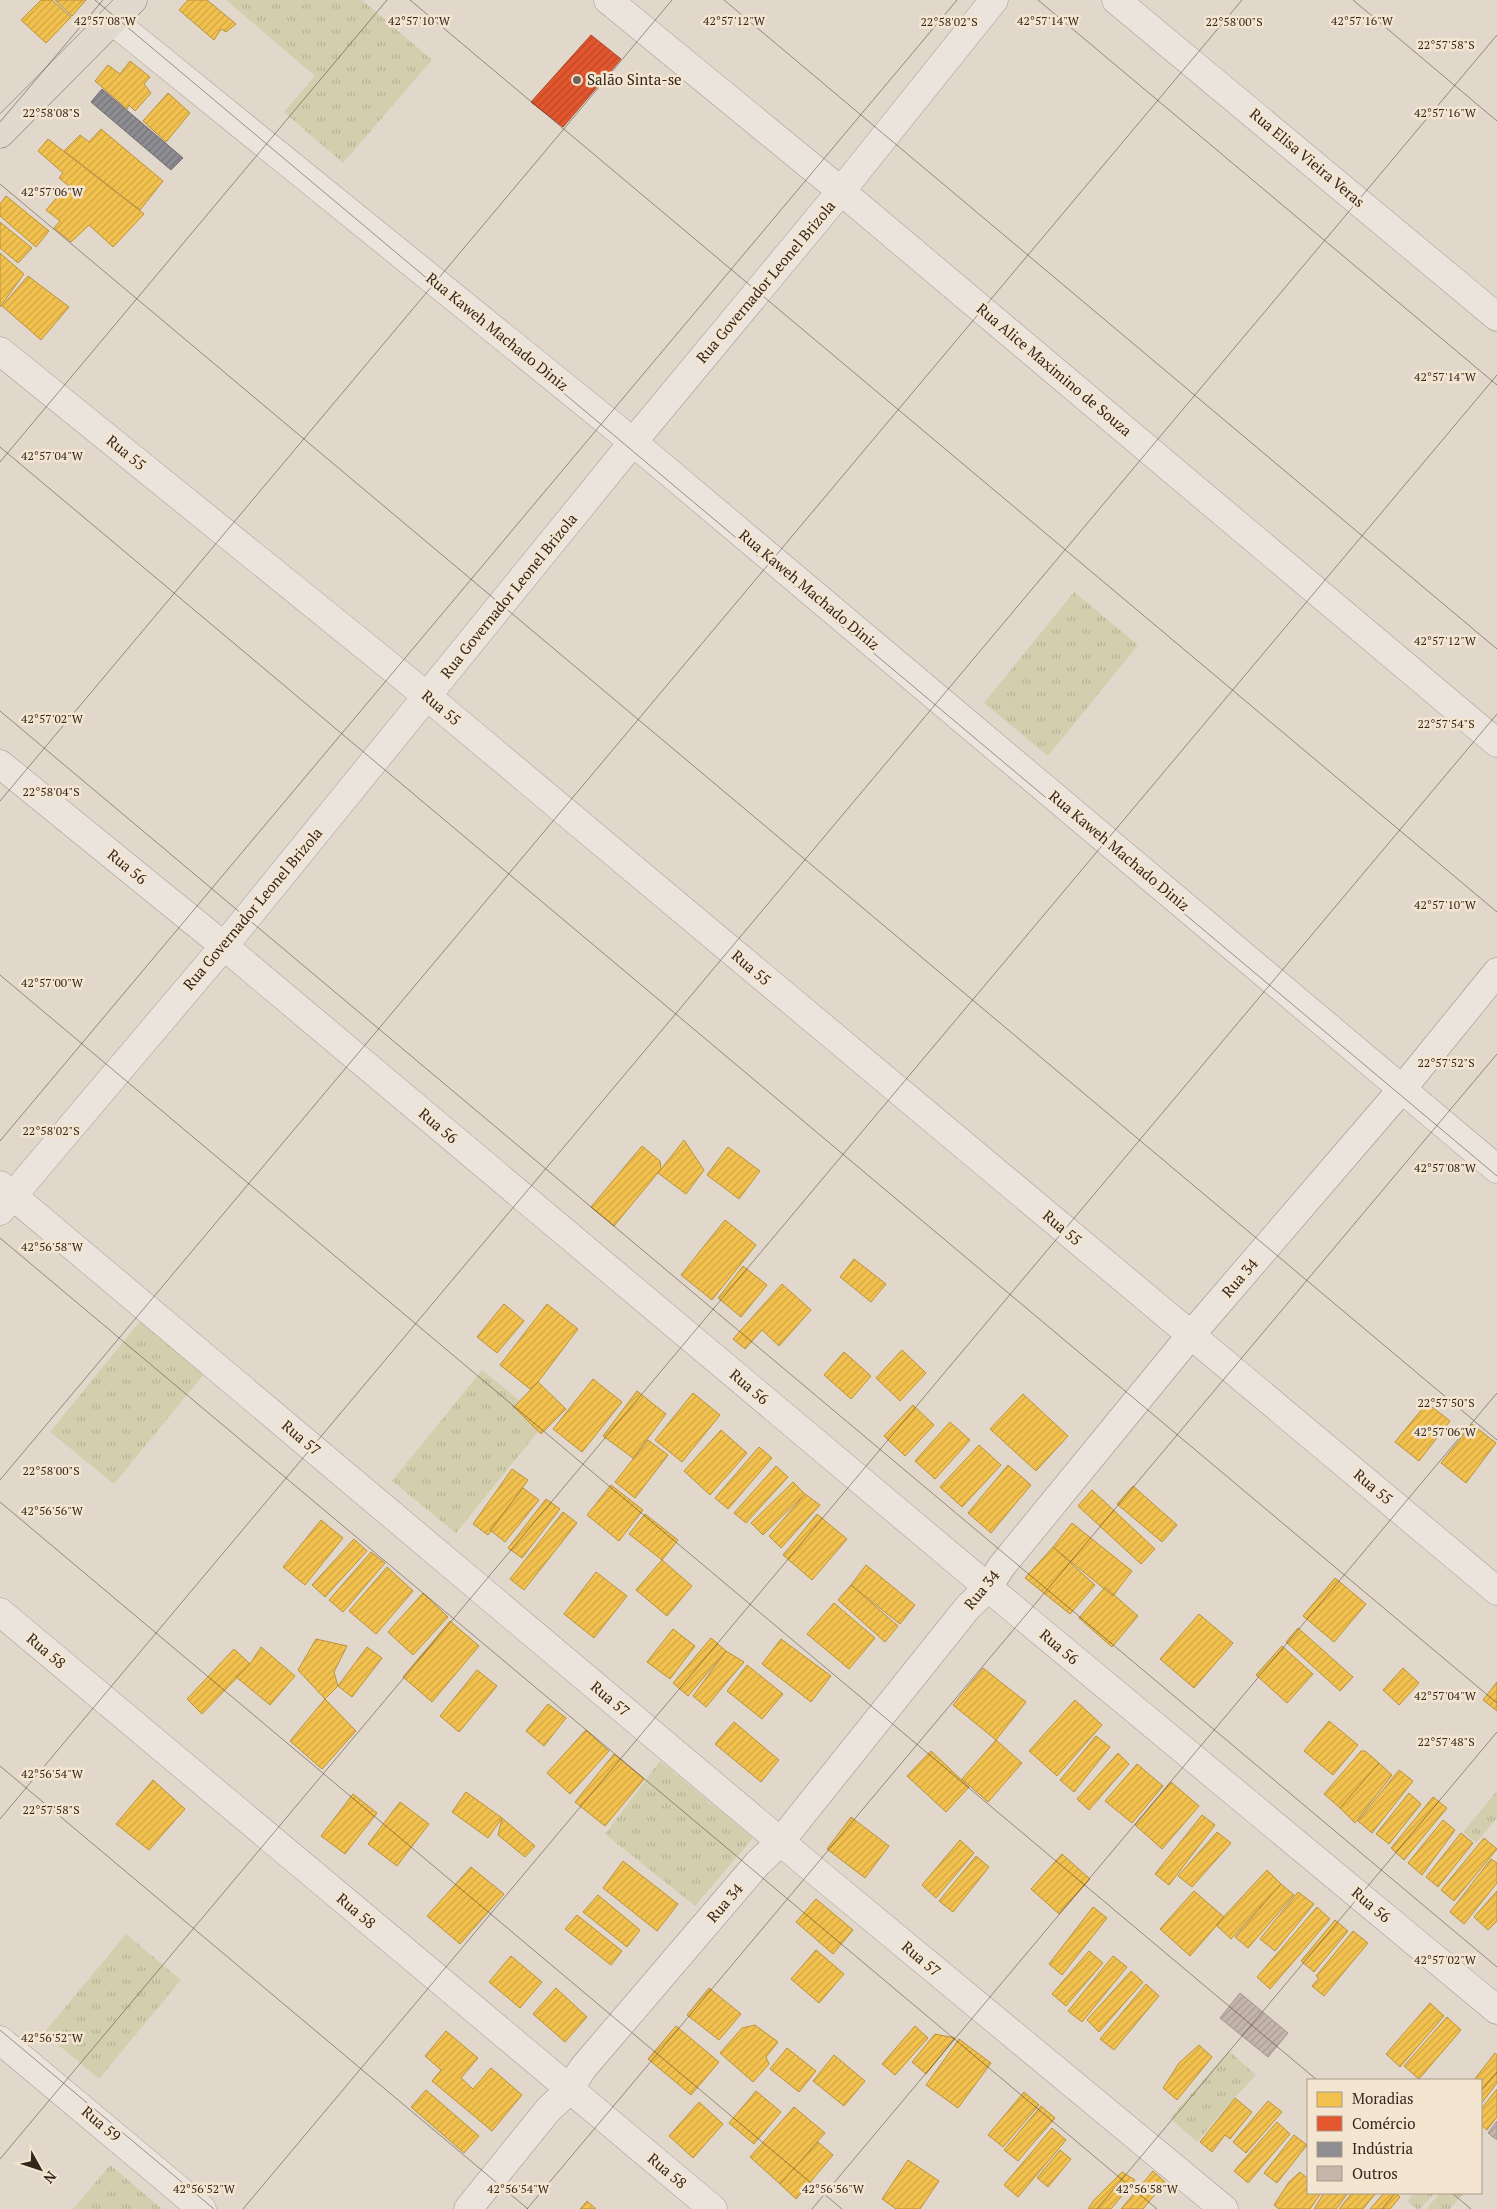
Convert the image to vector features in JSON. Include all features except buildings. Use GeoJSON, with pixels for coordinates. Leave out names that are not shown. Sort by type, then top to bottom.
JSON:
{"type":"FeatureCollection","features":[{"type":"Feature","properties":{"kind":"main road"},"geometry":{"type":"LineString","coordinates":[[0,134],[133,0]]}},
{"type":"Feature","properties":{"kind":"street","name":"Rua Alice Maximino de Souza"},"geometry":{"type":"LineString","coordinates":[[608,0],[841,191],[1497,743]]}},
{"type":"Feature","properties":{"kind":"street","name":"Rua Governador Leonel Brizola"},"geometry":{"type":"LineString","coordinates":[[4,1197],[224,946],[428,697],[633,442],[841,191],[994,0]]}},
{"type":"Feature","properties":{"kind":"street","name":"Rua Elisa Vieira Veras"},"geometry":{"type":"LineString","coordinates":[[1116,0],[1497,317]]}},
{"type":"Feature","properties":{"kind":"street","name":"Rua Kaweh Machado Diniz"},"geometry":{"type":"LineString","coordinates":[[112,21],[633,442],[1497,1169]]}},
{"type":"Feature","properties":{"kind":"street","name":"Rua 55"},"geometry":{"type":"LineString","coordinates":[[0,351],[428,697],[1497,1591]]}},
{"type":"Feature","properties":{"kind":"street","name":"Rua 56"},"geometry":{"type":"LineString","coordinates":[[0,764],[224,946],[988,1588],[1497,2010]]}},
{"type":"Feature","properties":{"kind":"street","name":"Rua 34"},"geometry":{"type":"LineString","coordinates":[[468,2209],[548,2110],[569,2090],[583,2068],[758,1864],[780,1842],[968,1607],[988,1588],[1007,1560],[1190,1336],[1402,1089],[1497,972]]}},
{"type":"Feature","properties":{"kind":"street","name":"Rua 57"},"geometry":{"type":"LineString","coordinates":[[4,1197],[1224,2209]]}},
{"type":"Feature","properties":{"kind":"street","name":"Rua 58"},"geometry":{"type":"LineString","coordinates":[[0,1612],[713,2209]]}},
{"type":"Feature","properties":{"kind":"street","name":"Rua 59"},"geometry":{"type":"LineString","coordinates":[[0,2040],[202,2209]]}},
{"type":"Feature","properties":{"kind":"green space"},"geometry":{"type":"Polygon","coordinates":[[[226,0],[362,0],[432,60],[343,163],[284,112],[315,76],[226,0]]]}},
{"type":"Feature","properties":{"kind":"green space"},"geometry":{"type":"Polygon","coordinates":[[[1074,592],[1138,645],[1048,756],[984,703],[1074,592]]]}},
{"type":"Feature","properties":{"kind":"green space"},"geometry":{"type":"Polygon","coordinates":[[[140,1321],[205,1373],[114,1484],[50,1432],[140,1321]]]}},
{"type":"Feature","properties":{"kind":"green space"},"geometry":{"type":"Polygon","coordinates":[[[482,1370],[546,1422],[456,1533],[392,1481],[482,1370]]]}},
{"type":"Feature","properties":{"kind":"green space"},"geometry":{"type":"Polygon","coordinates":[[[660,1761],[753,1838],[695,1906],[605,1834],[660,1761]]]}},
{"type":"Feature","properties":{"kind":"green space"},"geometry":{"type":"Polygon","coordinates":[[[1497,1791],[1497,1818],[1476,1843],[1463,1832],[1497,1791]]]}},
{"type":"Feature","properties":{"kind":"green space"},"geometry":{"type":"Polygon","coordinates":[[[126,1934],[181,1980],[99,2079],[44,2033],[126,1934]]]}},
{"type":"Feature","properties":{"kind":"green space"},"geometry":{"type":"Polygon","coordinates":[[[1229,2051],[1256,2075],[1197,2142],[1170,2118],[1229,2051]]]}},
{"type":"Feature","properties":{"kind":"green space"},"geometry":{"type":"Polygon","coordinates":[[[110,2165],[162,2209],[73,2209],[110,2165]]]}},
{"type":"Feature","properties":{"kind":"green space"},"geometry":{"type":"Polygon","coordinates":[[[1413,2194],[1434,2194],[1420,2209],[1417,2209],[1407,2201],[1413,2194]]]}},
{"type":"Feature","properties":{"kind":"green space"},"geometry":{"type":"Polygon","coordinates":[[[1439,2194],[1463,2194],[1450,2209],[1426,2209],[1439,2194]]]}},
{"type":"Feature","properties":{"kind":"place","name":"Salão Sinta-se"},"geometry":{"type":"Point","coordinates":[577,80]}}]}
